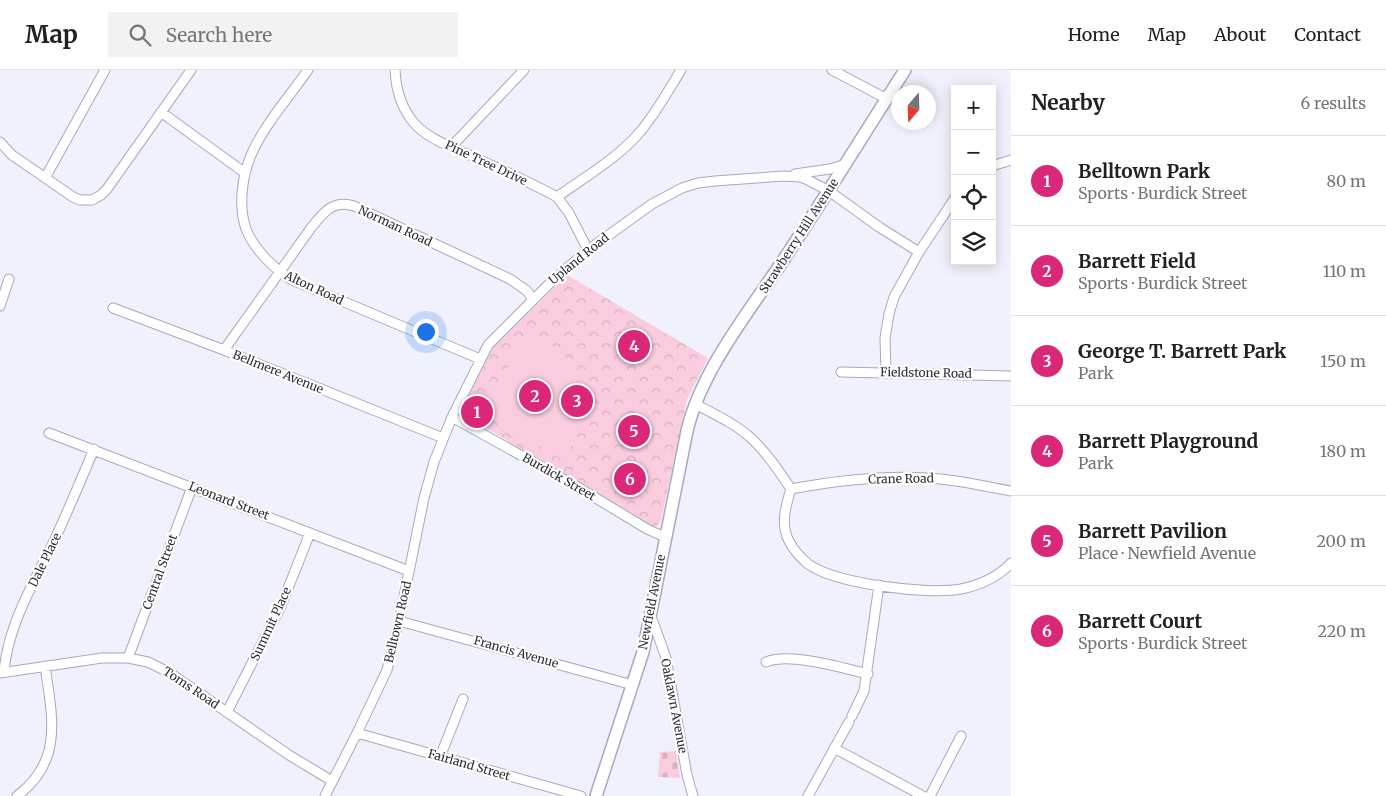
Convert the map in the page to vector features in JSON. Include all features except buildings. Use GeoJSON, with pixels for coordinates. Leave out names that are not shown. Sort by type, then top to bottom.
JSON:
{"type":"FeatureCollection","features":[{"type":"Feature","properties":{"kind":"main road","name":"Strawberry Hill Avenue"},"geometry":{"type":"LineString","coordinates":[[695,404],[707,377],[719,357],[829,191],[905,70]]}},
{"type":"Feature","properties":{"kind":"main road","name":"Newfield Avenue"},"geometry":{"type":"LineString","coordinates":[[596,796],[633,685],[651,616],[687,430],[695,404]]}},
{"type":"Feature","properties":{"kind":"street"},"geometry":{"type":"LineString","coordinates":[[46,178],[105,70]]}},
{"type":"Feature","properties":{"kind":"street"},"geometry":{"type":"LineString","coordinates":[[0,142],[12,155],[73,197],[80,200],[92,200],[107,189],[191,70]]}},
{"type":"Feature","properties":{"kind":"street","name":"Alton Road"},"geometry":{"type":"LineString","coordinates":[[308,70],[260,138],[250,158],[245,173],[243,204],[247,230],[262,252],[280,272],[300,283],[480,359]]}},
{"type":"Feature","properties":{"kind":"street","name":"Pine Tree Drive"},"geometry":{"type":"LineString","coordinates":[[395,70],[400,97],[415,124],[424,132],[451,147],[557,197],[569,213],[588,250]]}},
{"type":"Feature","properties":{"kind":"street"},"geometry":{"type":"LineString","coordinates":[[451,147],[524,70]]}},
{"type":"Feature","properties":{"kind":"street"},"geometry":{"type":"LineString","coordinates":[[557,197],[631,142],[641,131],[681,70]]}},
{"type":"Feature","properties":{"kind":"street"},"geometry":{"type":"LineString","coordinates":[[832,70],[887,99]]}},
{"type":"Feature","properties":{"kind":"street"},"geometry":{"type":"LineString","coordinates":[[161,112],[245,173]]}},
{"type":"Feature","properties":{"kind":"street"},"geometry":{"type":"LineString","coordinates":[[996,165],[1011,160]]}},
{"type":"Feature","properties":{"kind":"street","name":"Upland Road"},"geometry":{"type":"LineString","coordinates":[[443,438],[480,359],[494,339],[533,299],[588,250],[652,204],[682,188],[705,182],[784,176],[830,169],[846,164]]}},
{"type":"Feature","properties":{"kind":"street","name":"Upland Road"},"geometry":{"type":"LineString","coordinates":[[784,176],[800,176],[829,191],[919,252]]}},
{"type":"Feature","properties":{"kind":"street","name":"Norman Road"},"geometry":{"type":"LineString","coordinates":[[224,350],[311,228],[326,210],[337,204],[345,204],[510,279],[527,290],[533,299]]}},
{"type":"Feature","properties":{"kind":"street"},"geometry":{"type":"LineString","coordinates":[[886,372],[885,338],[890,306],[919,252],[951,204]]}},
{"type":"Feature","properties":{"kind":"street"},"geometry":{"type":"LineString","coordinates":[[0,306],[9,279]]}},
{"type":"Feature","properties":{"kind":"street","name":"Bellmere Avenue"},"geometry":{"type":"LineString","coordinates":[[113,308],[224,350],[443,438]]}},
{"type":"Feature","properties":{"kind":"street","name":"Fieldstone Road"},"geometry":{"type":"LineString","coordinates":[[840,372],[1011,376]]}},
{"type":"Feature","properties":{"kind":"street"},"geometry":{"type":"LineString","coordinates":[[695,404],[717,415],[752,438],[791,489],[785,510],[784,525],[789,542],[809,564],[829,573],[880,585],[928,590],[960,589],[974,585],[996,576],[1011,563]]}},
{"type":"Feature","properties":{"kind":"street","name":"Burdick Street"},"geometry":{"type":"LineString","coordinates":[[452,416],[576,486],[647,529],[665,537]]}},
{"type":"Feature","properties":{"kind":"street","name":"Leonard Street"},"geometry":{"type":"LineString","coordinates":[[49,433],[409,571]]}},
{"type":"Feature","properties":{"kind":"street","name":"Belltown Road"},"geometry":{"type":"LineString","coordinates":[[325,796],[386,670],[399,621],[424,498],[443,438]]}},
{"type":"Feature","properties":{"kind":"street","name":"Dale Place"},"geometry":{"type":"LineString","coordinates":[[2,672],[13,625],[71,504],[94,449]]}},
{"type":"Feature","properties":{"kind":"street","name":"Crane Road"},"geometry":{"type":"LineString","coordinates":[[791,489],[825,483],[906,478],[963,482],[1011,491]]}},
{"type":"Feature","properties":{"kind":"street","name":"Central Street"},"geometry":{"type":"LineString","coordinates":[[128,658],[192,487]]}},
{"type":"Feature","properties":{"kind":"street","name":"Summit Place"},"geometry":{"type":"LineString","coordinates":[[228,712],[281,606],[310,533]]}},
{"type":"Feature","properties":{"kind":"street"},"geometry":{"type":"LineString","coordinates":[[808,796],[851,719],[864,691],[880,585]]}},
{"type":"Feature","properties":{"kind":"street","name":"Oaklawn Avenue"},"geometry":{"type":"LineString","coordinates":[[651,616],[666,658],[687,775],[693,796]]}},
{"type":"Feature","properties":{"kind":"street","name":"Francis Avenue"},"geometry":{"type":"LineString","coordinates":[[399,621],[633,685]]}},
{"type":"Feature","properties":{"kind":"street","name":"Toms Road"},"geometry":{"type":"LineString","coordinates":[[2,672],[102,658],[128,658],[148,662],[164,670],[289,755],[332,781]]}},
{"type":"Feature","properties":{"kind":"street"},"geometry":{"type":"LineString","coordinates":[[766,662],[775,659],[794,659],[868,674]]}},
{"type":"Feature","properties":{"kind":"street"},"geometry":{"type":"LineString","coordinates":[[17,796],[28,788],[37,777],[50,752],[53,727],[45,666]]}},
{"type":"Feature","properties":{"kind":"street"},"geometry":{"type":"LineString","coordinates":[[440,757],[463,699]]}},
{"type":"Feature","properties":{"kind":"street","name":"Fairland Street"},"geometry":{"type":"LineString","coordinates":[[357,733],[581,796]]}},
{"type":"Feature","properties":{"kind":"street"},"geometry":{"type":"LineString","coordinates":[[930,796],[961,736]]}},
{"type":"Feature","properties":{"kind":"street"},"geometry":{"type":"LineString","coordinates":[[834,748],[923,796]]}},
{"type":"Feature","properties":{"kind":"green space"},"geometry":{"type":"Polygon","coordinates":[[[567,275],[708,358],[687,400],[661,520],[657,526],[652,526],[641,520],[474,421],[467,414],[469,404],[466,402],[486,359],[495,345],[567,275]]]}},
{"type":"Feature","properties":{"kind":"green space"},"geometry":{"type":"Polygon","coordinates":[[[529,335],[544,340],[562,354],[569,362],[578,381],[581,403],[578,425],[571,448],[562,459],[494,421],[490,422],[481,417],[479,408],[485,396],[488,397],[529,335]]]}},
{"type":"Feature","properties":{"kind":"green space"},"geometry":{"type":"Polygon","coordinates":[[[630,459],[648,469],[630,500],[613,490],[630,459]]]}},
{"type":"Feature","properties":{"kind":"green space"},"geometry":{"type":"Polygon","coordinates":[[[676,751],[680,778],[658,777],[660,752],[676,751]]]}},
{"type":"Feature","properties":{"kind":"place","name":"Barrett Playground"},"geometry":{"type":"Point","coordinates":[634,346]}},
{"type":"Feature","properties":{"kind":"place","name":"Barrett Field"},"geometry":{"type":"Point","coordinates":[535,396]}},
{"type":"Feature","properties":{"kind":"place","name":"George T. Barrett Park"},"geometry":{"type":"Point","coordinates":[577,401]}},
{"type":"Feature","properties":{"kind":"place","name":"Belltown Park"},"geometry":{"type":"Point","coordinates":[477,412]}},
{"type":"Feature","properties":{"kind":"place","name":"Barrett Pavilion"},"geometry":{"type":"Point","coordinates":[634,431]}},
{"type":"Feature","properties":{"kind":"place","name":"Barrett Court"},"geometry":{"type":"Point","coordinates":[630,479]}}]}
